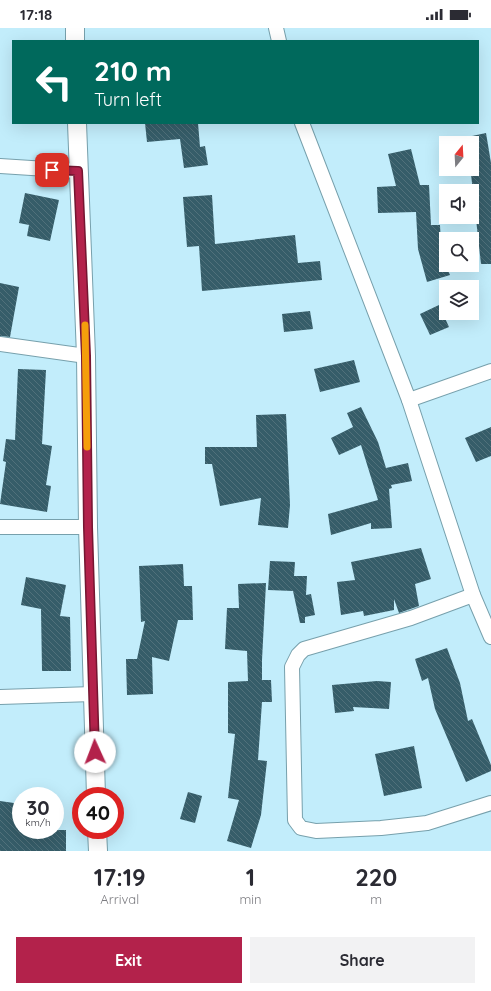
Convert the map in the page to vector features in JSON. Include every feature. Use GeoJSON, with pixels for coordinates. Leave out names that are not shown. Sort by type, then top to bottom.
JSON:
{"type":"FeatureCollection","features":[{"type":"Feature","properties":{"kind":"street"},"geometry":{"type":"LineString","coordinates":[[75,28],[75,40]]}},
{"type":"Feature","properties":{"kind":"street"},"geometry":{"type":"LineString","coordinates":[[276,28],[279,40]]}},
{"type":"Feature","properties":{"kind":"street"},"geometry":{"type":"LineString","coordinates":[[77,124],[86,356],[88,527],[92,608],[96,787]]}},
{"type":"Feature","properties":{"kind":"street"},"geometry":{"type":"LineString","coordinates":[[302,124],[409,400],[473,595],[491,637]]}},
{"type":"Feature","properties":{"kind":"street"},"geometry":{"type":"LineString","coordinates":[[0,166],[78,171]]}},
{"type":"Feature","properties":{"kind":"street"},"geometry":{"type":"LineString","coordinates":[[0,344],[86,356]]}},
{"type":"Feature","properties":{"kind":"street"},"geometry":{"type":"LineString","coordinates":[[409,400],[491,371]]}},
{"type":"Feature","properties":{"kind":"street"},"geometry":{"type":"LineString","coordinates":[[0,526],[88,527]]}},
{"type":"Feature","properties":{"kind":"street"},"geometry":{"type":"LineString","coordinates":[[473,595],[411,618],[304,649],[298,655],[292,667],[295,820],[300,828],[316,831],[381,828],[427,823],[491,803]]}},
{"type":"Feature","properties":{"kind":"street"},"geometry":{"type":"LineString","coordinates":[[0,697],[93,694]]}},
{"type":"Feature","properties":{"kind":"street"},"geometry":{"type":"LineString","coordinates":[[97,839],[98,851]]}},
{"type":"Feature","properties":{"kind":"building"},"geometry":{"type":"Polygon","coordinates":[[[145,124],[198,124],[200,147],[205,146],[208,165],[184,168],[180,139],[147,142],[145,124]]]}},
{"type":"Feature","properties":{"kind":"building"},"geometry":{"type":"Polygon","coordinates":[[[486,133],[491,163],[491,264],[481,264],[479,232],[477,232],[477,224],[479,224],[479,184],[472,184],[471,176],[479,176],[479,136],[472,136],[486,133]]]}},
{"type":"Feature","properties":{"kind":"building"},"geometry":{"type":"Polygon","coordinates":[[[411,149],[420,185],[429,185],[431,225],[440,225],[439,272],[449,272],[450,275],[427,282],[418,249],[416,212],[378,213],[377,187],[396,186],[388,154],[411,149]]]}},
{"type":"Feature","properties":{"kind":"building"},"geometry":{"type":"Polygon","coordinates":[[[25,193],[59,200],[50,241],[27,236],[29,225],[19,223],[25,193]]]}},
{"type":"Feature","properties":{"kind":"building"},"geometry":{"type":"Polygon","coordinates":[[[212,195],[215,244],[295,235],[298,263],[320,261],[322,280],[202,291],[199,246],[187,247],[183,197],[212,195]]]}},
{"type":"Feature","properties":{"kind":"building"},"geometry":{"type":"Polygon","coordinates":[[[0,283],[19,287],[10,337],[0,336],[0,283]]]}},
{"type":"Feature","properties":{"kind":"building"},"geometry":{"type":"Polygon","coordinates":[[[439,305],[439,320],[446,320],[449,327],[430,335],[420,314],[439,305]]]}},
{"type":"Feature","properties":{"kind":"building"},"geometry":{"type":"Polygon","coordinates":[[[310,311],[313,329],[284,332],[282,314],[310,311]]]}},
{"type":"Feature","properties":{"kind":"building"},"geometry":{"type":"Polygon","coordinates":[[[354,360],[360,382],[320,392],[314,369],[354,360]]]}},
{"type":"Feature","properties":{"kind":"building"},"geometry":{"type":"Polygon","coordinates":[[[18,369],[46,370],[42,444],[52,446],[46,485],[51,486],[47,512],[0,504],[6,462],[3,461],[6,439],[15,440],[18,369]]]}},
{"type":"Feature","properties":{"kind":"building"},"geometry":{"type":"Polygon","coordinates":[[[361,407],[378,442],[386,468],[408,463],[412,481],[391,485],[392,488],[389,489],[392,528],[371,529],[371,523],[331,535],[328,514],[378,500],[361,445],[339,455],[331,438],[353,427],[347,413],[361,407]]]}},
{"type":"Feature","properties":{"kind":"building"},"geometry":{"type":"Polygon","coordinates":[[[286,414],[290,505],[288,528],[258,525],[261,498],[220,506],[212,464],[205,464],[205,447],[257,447],[256,415],[286,414]]]}},
{"type":"Feature","properties":{"kind":"building"},"geometry":{"type":"Polygon","coordinates":[[[491,427],[491,456],[476,462],[465,438],[491,427]]]}},
{"type":"Feature","properties":{"kind":"building"},"geometry":{"type":"Polygon","coordinates":[[[421,548],[431,579],[415,584],[419,606],[399,613],[394,599],[394,610],[364,616],[363,611],[341,615],[337,582],[355,580],[351,562],[421,548]]]}},
{"type":"Feature","properties":{"kind":"building"},"geometry":{"type":"Polygon","coordinates":[[[270,561],[295,562],[294,576],[307,576],[306,595],[311,594],[315,615],[305,617],[305,623],[300,623],[293,591],[268,590],[270,561]]]}},
{"type":"Feature","properties":{"kind":"building"},"geometry":{"type":"Polygon","coordinates":[[[183,564],[184,586],[192,586],[193,620],[178,620],[169,661],[152,657],[153,694],[127,695],[126,659],[137,659],[145,621],[141,622],[139,566],[183,564]]]}},
{"type":"Feature","properties":{"kind":"building"},"geometry":{"type":"Polygon","coordinates":[[[26,577],[66,585],[60,616],[70,617],[71,671],[42,671],[41,609],[21,605],[26,577]]]}},
{"type":"Feature","properties":{"kind":"building"},"geometry":{"type":"Polygon","coordinates":[[[266,583],[262,680],[271,680],[272,702],[262,702],[258,760],[267,761],[261,815],[251,848],[227,841],[239,800],[228,798],[235,734],[228,733],[228,682],[248,681],[247,651],[225,649],[227,608],[239,608],[238,584],[266,583]]]}},
{"type":"Feature","properties":{"kind":"building"},"geometry":{"type":"Polygon","coordinates":[[[447,648],[460,683],[468,721],[472,719],[491,765],[491,771],[466,782],[435,709],[428,678],[422,681],[415,659],[447,648]]]}},
{"type":"Feature","properties":{"kind":"building"},"geometry":{"type":"Polygon","coordinates":[[[377,681],[391,682],[389,709],[353,707],[354,711],[335,713],[332,685],[377,681]]]}},
{"type":"Feature","properties":{"kind":"building"},"geometry":{"type":"Polygon","coordinates":[[[414,746],[422,788],[384,796],[375,754],[414,746]]]}},
{"type":"Feature","properties":{"kind":"building"},"geometry":{"type":"Polygon","coordinates":[[[188,792],[202,796],[195,823],[180,819],[188,792]]]}},
{"type":"Feature","properties":{"kind":"building"},"geometry":{"type":"Polygon","coordinates":[[[0,801],[12,803],[12,839],[64,839],[64,830],[66,830],[66,851],[0,851],[0,801]]]}},
{"type":"Feature","properties":{"kind":"slow traffic"},"geometry":{"type":"LineString","coordinates":[[85,325],[87,447]]}},
{"type":"Feature","properties":{"kind":"route"},"geometry":{"type":"LineString","coordinates":[[52,170],[78,171],[86,356],[88,527],[92,608],[95,752]]}}]}
